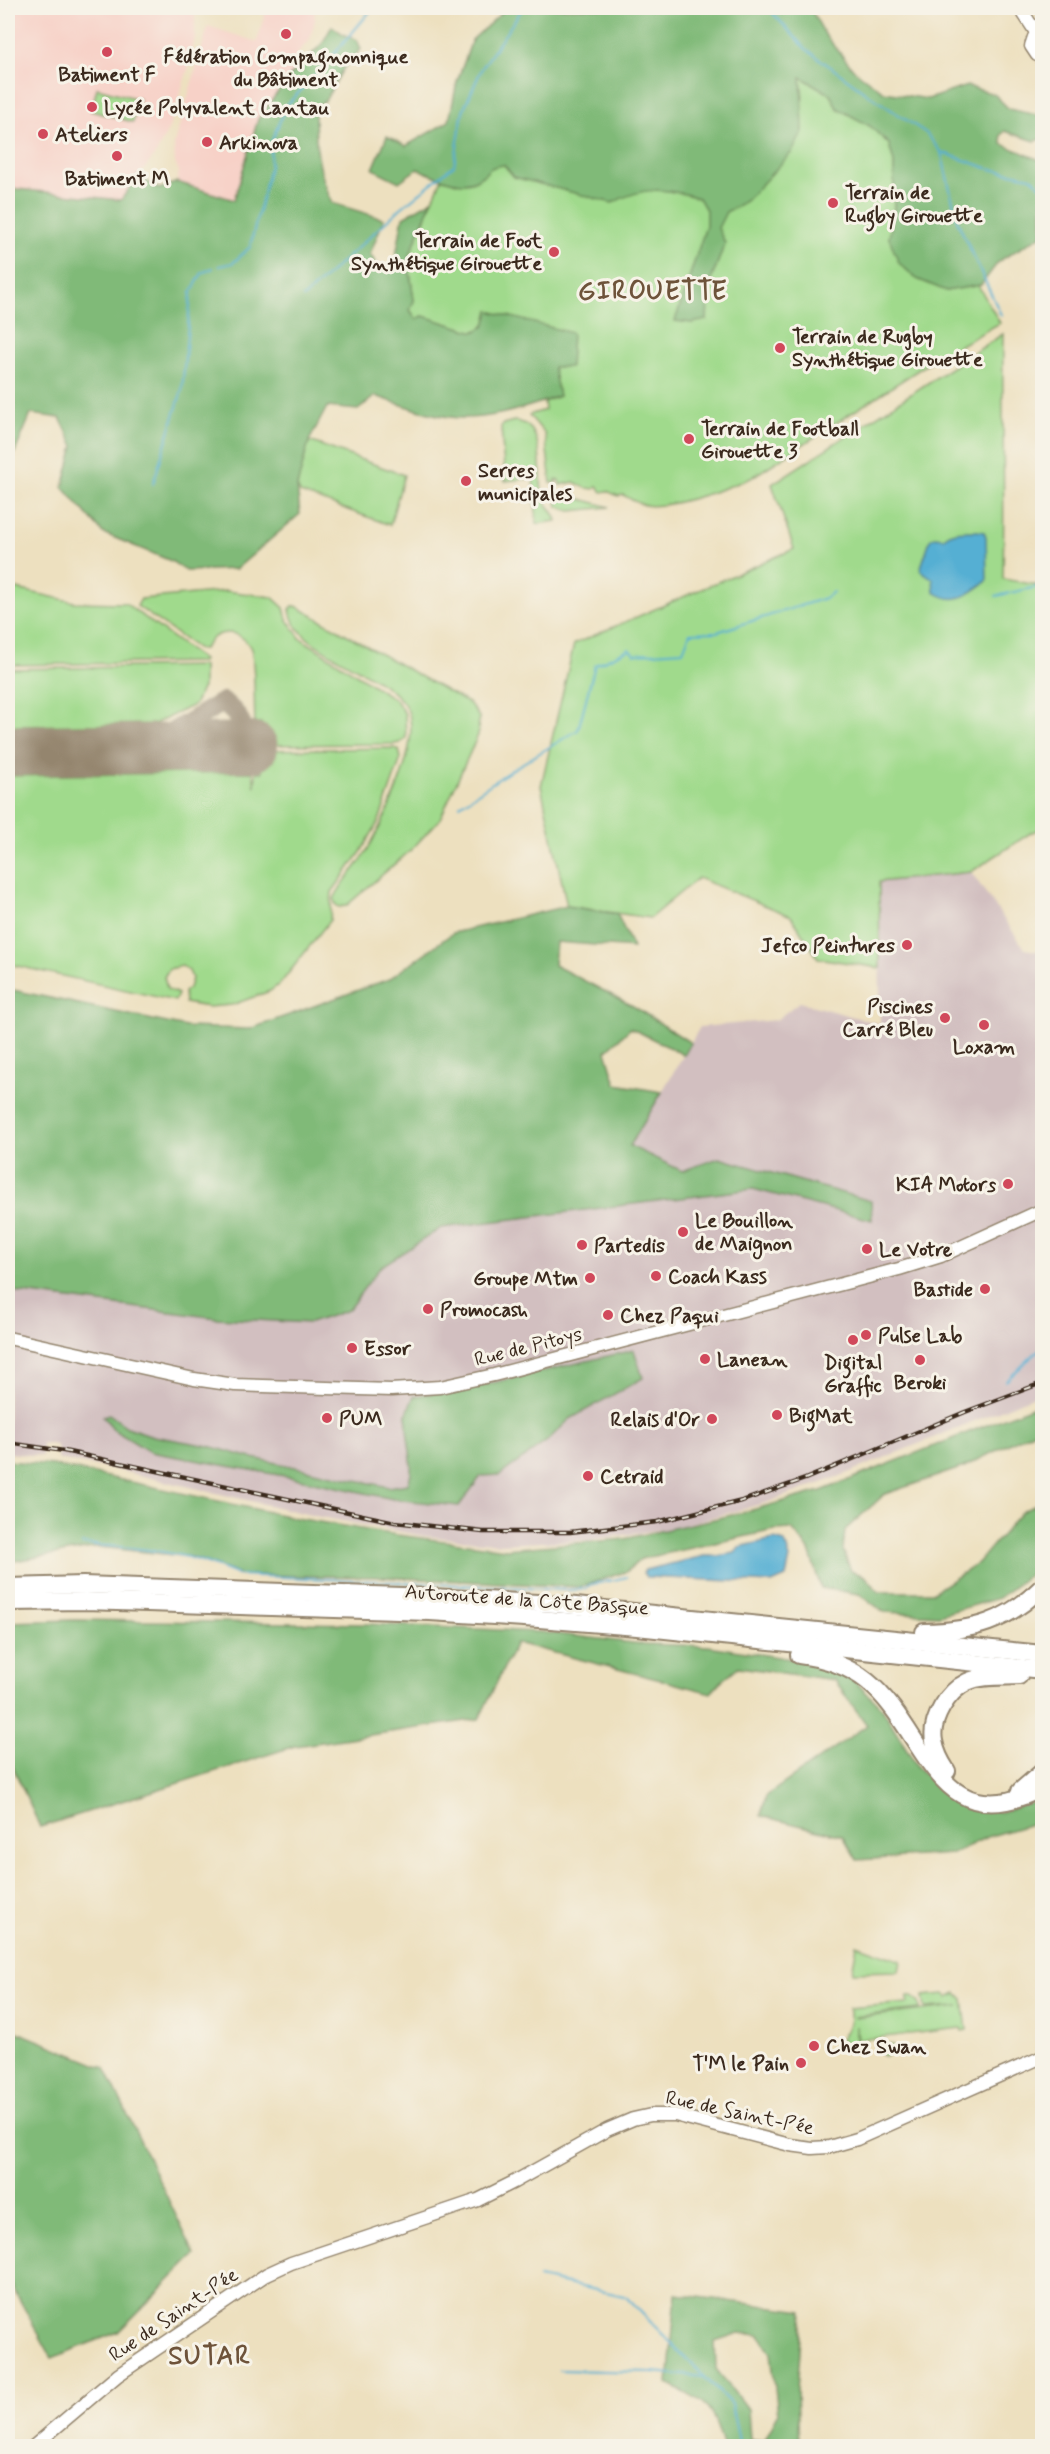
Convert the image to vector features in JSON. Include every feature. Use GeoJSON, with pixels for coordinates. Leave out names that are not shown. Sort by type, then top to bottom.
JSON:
{"type":"FeatureCollection","features":[{"type":"Feature","properties":{"kind":"highway","name":"Autoroute de la Côte Basque"},"geometry":{"type":"LineString","coordinates":[[8,1587],[83,1585],[431,1597],[556,1604],[1042,1654]]}},
{"type":"Feature","properties":{"kind":"highway"},"geometry":{"type":"LineString","coordinates":[[843,1633],[870,1630],[913,1633],[965,1630],[998,1619],[1018,1607],[1042,1587]]}},
{"type":"Feature","properties":{"kind":"highway","name":"Autoroute de la Côte Basque"},"geometry":{"type":"LineString","coordinates":[[8,1602],[86,1601],[430,1612],[583,1622],[1042,1670]]}},
{"type":"Feature","properties":{"kind":"highway"},"geometry":{"type":"LineString","coordinates":[[722,1636],[740,1646],[825,1659],[850,1670],[868,1682],[884,1699],[939,1776],[951,1788],[967,1798],[987,1803],[1006,1803],[1027,1797],[1042,1788]]}},
{"type":"Feature","properties":{"kind":"highway"},"geometry":{"type":"LineString","coordinates":[[1042,1676],[992,1677],[967,1682],[951,1695],[938,1715],[933,1739],[939,1760],[955,1783],[973,1792],[999,1797],[1021,1791],[1042,1772]]}},
{"type":"Feature","properties":{"kind":"street"},"geometry":{"type":"LineString","coordinates":[[1020,8],[1040,33],[1032,40],[1031,46],[1034,52],[1042,56]]}},
{"type":"Feature","properties":{"kind":"street","name":"Rue de Pitoys"},"geometry":{"type":"LineString","coordinates":[[8,1338],[216,1383],[361,1390],[440,1387],[507,1372],[899,1269],[941,1256],[1042,1210]]}},
{"type":"Feature","properties":{"kind":"street","name":"Rue de Saint-Pée"},"geometry":{"type":"LineString","coordinates":[[34,2446],[118,2375],[259,2279],[291,2263],[478,2200],[607,2130],[633,2119],[657,2115],[693,2118],[790,2145],[829,2147],[857,2139],[1042,2057]]}},
{"type":"Feature","properties":{"kind":"shaded area","name":"Lycée Polyvalent Cantau"},"geometry":{"type":"Polygon","coordinates":[[[8,8],[195,8],[195,37],[190,63],[169,128],[157,152],[121,200],[8,188],[8,8]]]}},
{"type":"Feature","properties":{"kind":"shaded area"},"geometry":{"type":"Polygon","coordinates":[[[258,8],[314,8],[315,20],[310,39],[297,54],[309,59],[298,68],[258,119],[234,200],[177,182],[179,171],[175,163],[174,145],[208,26],[257,42],[266,11],[258,8]]]}},
{"type":"Feature","properties":{"kind":"shaded area"},"geometry":{"type":"Polygon","coordinates":[[[971,872],[1025,949],[1042,952],[1042,1393],[833,1479],[765,1503],[673,1528],[588,1540],[501,1544],[424,1536],[315,1516],[108,1468],[58,1459],[57,1445],[42,1443],[42,1456],[8,1453],[8,1291],[217,1318],[310,1323],[348,1310],[380,1267],[441,1228],[753,1189],[871,1220],[871,1201],[719,1158],[682,1171],[630,1146],[700,1027],[776,1020],[799,1002],[880,1024],[879,882],[971,872]]]}},
{"type":"Feature","properties":{"kind":"green space"},"geometry":{"type":"Polygon","coordinates":[[[507,8],[810,8],[826,36],[854,70],[884,92],[928,99],[967,86],[994,94],[1009,109],[1042,116],[1042,139],[1035,141],[1005,131],[1001,135],[1002,144],[1042,161],[1042,235],[999,261],[981,285],[946,291],[917,279],[899,263],[889,238],[894,211],[894,162],[889,144],[870,126],[837,108],[830,94],[801,77],[803,131],[792,152],[746,201],[726,212],[718,228],[725,243],[709,286],[707,320],[692,323],[675,321],[706,226],[706,210],[699,198],[655,190],[623,197],[612,203],[514,177],[504,165],[491,169],[476,180],[462,183],[417,169],[399,182],[373,169],[387,136],[406,146],[449,121],[457,82],[472,40],[507,8]]]}},
{"type":"Feature","properties":{"kind":"green space"},"geometry":{"type":"Polygon","coordinates":[[[332,26],[357,40],[361,49],[343,69],[325,101],[315,106],[318,156],[332,203],[384,219],[370,254],[380,270],[394,267],[403,217],[432,200],[408,259],[414,301],[410,310],[416,319],[423,316],[474,332],[485,326],[489,311],[572,333],[570,367],[553,367],[559,396],[525,408],[489,416],[465,418],[442,416],[375,396],[358,410],[327,407],[309,441],[297,486],[300,514],[236,569],[186,571],[171,561],[103,533],[63,487],[74,446],[60,418],[31,414],[8,469],[8,188],[121,200],[138,176],[159,189],[177,182],[234,200],[258,119],[288,78],[322,44],[332,26]]]}},
{"type":"Feature","properties":{"kind":"green space"},"geometry":{"type":"Polygon","coordinates":[[[801,77],[830,94],[837,108],[870,126],[889,144],[894,162],[894,211],[889,238],[946,291],[978,285],[1000,323],[932,361],[751,478],[727,487],[683,501],[655,506],[641,504],[623,495],[602,492],[597,486],[595,489],[586,488],[574,482],[560,485],[559,480],[551,483],[545,434],[529,415],[545,410],[544,402],[559,396],[489,311],[485,326],[474,332],[423,316],[416,319],[410,310],[414,300],[408,259],[442,178],[456,183],[484,175],[491,166],[504,165],[678,192],[699,198],[803,100],[801,77]]]}},
{"type":"Feature","properties":{"kind":"green space"},"geometry":{"type":"Polygon","coordinates":[[[97,88],[139,99],[133,122],[91,111],[97,88]]]}},
{"type":"Feature","properties":{"kind":"green space"},"geometry":{"type":"Polygon","coordinates":[[[1003,334],[1003,579],[1042,586],[1042,829],[1032,832],[971,872],[879,882],[880,968],[818,958],[791,916],[698,878],[650,918],[567,906],[541,786],[574,644],[794,549],[772,484],[1003,334]]]}},
{"type":"Feature","properties":{"kind":"green space"},"geometry":{"type":"Polygon","coordinates":[[[514,421],[525,424],[532,430],[537,440],[543,497],[557,521],[537,524],[533,478],[505,481],[501,427],[503,424],[514,421]]]}},
{"type":"Feature","properties":{"kind":"green space"},"geometry":{"type":"Polygon","coordinates":[[[309,441],[404,475],[390,525],[300,493],[297,486],[309,441]]]}},
{"type":"Feature","properties":{"kind":"green space"},"geometry":{"type":"Polygon","coordinates":[[[563,496],[610,507],[571,511],[558,507],[557,501],[563,496]]]}},
{"type":"Feature","properties":{"kind":"green space"},"geometry":{"type":"Polygon","coordinates":[[[8,587],[74,602],[125,603],[203,660],[202,662],[8,665],[8,587]]]}},
{"type":"Feature","properties":{"kind":"green space"},"geometry":{"type":"Polygon","coordinates":[[[226,591],[272,597],[284,608],[287,619],[300,638],[396,700],[405,714],[406,738],[394,744],[261,745],[261,723],[255,723],[252,654],[247,643],[237,635],[225,633],[214,637],[204,649],[198,649],[137,606],[141,599],[226,591]]]}},
{"type":"Feature","properties":{"kind":"green space"},"geometry":{"type":"Polygon","coordinates":[[[293,606],[470,704],[479,717],[478,735],[440,819],[411,850],[346,906],[339,907],[335,904],[334,899],[363,857],[390,805],[406,761],[410,740],[410,722],[406,707],[395,694],[306,637],[295,624],[290,609],[293,606]]]}},
{"type":"Feature","properties":{"kind":"green space"},"geometry":{"type":"Polygon","coordinates":[[[203,666],[203,687],[194,705],[154,724],[8,726],[8,669],[203,666]]]}},
{"type":"Feature","properties":{"kind":"green space"},"geometry":{"type":"Polygon","coordinates":[[[394,748],[399,750],[401,758],[379,821],[361,852],[332,892],[330,920],[281,983],[270,991],[232,1005],[208,1007],[185,1003],[184,992],[189,988],[192,978],[189,971],[182,966],[169,969],[164,977],[167,989],[178,994],[175,1001],[8,964],[8,776],[253,772],[255,787],[256,772],[262,772],[262,750],[394,748]]]}},
{"type":"Feature","properties":{"kind":"green space"},"geometry":{"type":"Polygon","coordinates":[[[567,906],[617,914],[633,948],[556,942],[554,965],[633,1006],[691,1043],[684,1055],[631,1028],[606,1051],[616,1084],[662,1092],[630,1146],[682,1171],[719,1158],[871,1201],[872,1220],[753,1189],[441,1228],[380,1267],[348,1310],[310,1323],[217,1318],[8,1291],[8,989],[186,1027],[250,1029],[389,979],[453,933],[567,906]]]}},
{"type":"Feature","properties":{"kind":"green space"},"geometry":{"type":"Polygon","coordinates":[[[634,1350],[643,1378],[570,1419],[547,1441],[500,1475],[481,1476],[459,1506],[393,1499],[290,1477],[150,1452],[114,1430],[103,1416],[109,1414],[127,1427],[153,1436],[209,1446],[248,1457],[389,1487],[408,1484],[411,1458],[407,1423],[414,1396],[479,1386],[634,1350]]]}},
{"type":"Feature","properties":{"kind":"green space"},"geometry":{"type":"Polygon","coordinates":[[[1042,1403],[1042,1427],[964,1467],[885,1494],[845,1530],[843,1550],[851,1571],[865,1576],[879,1592],[934,1592],[978,1563],[1021,1512],[1042,1501],[1042,1565],[999,1598],[939,1615],[884,1612],[859,1594],[821,1588],[809,1550],[792,1529],[775,1530],[641,1559],[627,1571],[581,1587],[380,1577],[241,1575],[192,1557],[98,1547],[8,1562],[8,1461],[53,1465],[296,1518],[397,1535],[506,1549],[624,1539],[741,1513],[821,1491],[1042,1403]]]}},
{"type":"Feature","properties":{"kind":"green space"},"geometry":{"type":"Polygon","coordinates":[[[74,1620],[367,1624],[541,1632],[642,1644],[708,1646],[817,1663],[846,1673],[882,1708],[918,1768],[957,1802],[1000,1812],[1042,1800],[1042,1821],[987,1837],[952,1854],[857,1860],[843,1836],[761,1816],[766,1796],[867,1725],[834,1680],[738,1667],[711,1693],[516,1643],[479,1719],[295,1746],[40,1827],[8,1756],[8,1622],[74,1620]]]}},
{"type":"Feature","properties":{"kind":"green space"},"geometry":{"type":"Polygon","coordinates":[[[857,1945],[901,1961],[899,1971],[852,1972],[857,1945]]]}},
{"type":"Feature","properties":{"kind":"green space"},"geometry":{"type":"Polygon","coordinates":[[[957,1993],[963,1999],[967,2030],[962,2031],[961,2028],[858,2040],[856,2026],[856,2045],[840,2041],[847,2030],[849,2008],[908,2003],[908,1997],[919,2002],[920,2009],[855,2018],[959,2006],[925,2008],[923,1996],[945,1994],[948,1997],[957,1993]]]}},
{"type":"Feature","properties":{"kind":"green space"},"geometry":{"type":"Polygon","coordinates":[[[8,2028],[105,2068],[195,2255],[118,2332],[52,2358],[8,2279],[8,2028]]]}},
{"type":"Feature","properties":{"kind":"green space"},"geometry":{"type":"Polygon","coordinates":[[[881,2045],[892,2045],[895,2050],[885,2056],[878,2050],[881,2045]]]}},
{"type":"Feature","properties":{"kind":"green space"},"geometry":{"type":"Polygon","coordinates":[[[676,2294],[803,2311],[797,2390],[799,2446],[723,2446],[715,2422],[706,2407],[668,2384],[676,2294]],[[739,2333],[715,2341],[716,2369],[748,2410],[750,2439],[764,2441],[778,2414],[771,2353],[760,2335],[739,2333]]]}},
{"type":"Feature","properties":{"kind":"water"},"geometry":{"type":"Polygon","coordinates":[[[955,532],[984,532],[986,537],[987,581],[962,597],[949,598],[934,592],[933,579],[920,570],[930,540],[934,537],[944,538],[955,532]]]}},
{"type":"Feature","properties":{"kind":"water"},"geometry":{"type":"Polygon","coordinates":[[[774,1539],[785,1542],[790,1558],[786,1577],[772,1583],[647,1577],[643,1573],[645,1570],[704,1556],[735,1553],[739,1547],[774,1539]]]}},
{"type":"Feature","properties":{"kind":"waterway"},"geometry":{"type":"LineString","coordinates":[[219,266],[233,263],[250,247],[270,166],[271,143],[286,106],[324,66],[373,8]]}},
{"type":"Feature","properties":{"kind":"waterway"},"geometry":{"type":"LineString","coordinates":[[303,298],[401,208],[454,165],[463,111],[482,68],[523,8]]}},
{"type":"Feature","properties":{"kind":"waterway"},"geometry":{"type":"LineString","coordinates":[[768,8],[806,49],[926,133],[941,152],[990,169],[1031,177],[1042,187]]}},
{"type":"Feature","properties":{"kind":"waterway"},"geometry":{"type":"LineString","coordinates":[[941,152],[958,223],[1001,315]]}},
{"type":"Feature","properties":{"kind":"waterway"},"geometry":{"type":"LineString","coordinates":[[153,484],[182,390],[191,293],[202,273],[213,268]]}},
{"type":"Feature","properties":{"kind":"waterway"},"geometry":{"type":"LineString","coordinates":[[996,596],[1042,586]]}},
{"type":"Feature","properties":{"kind":"waterway"},"geometry":{"type":"LineString","coordinates":[[460,805],[513,769],[578,730],[595,665],[629,649],[635,654],[683,651],[690,633],[717,632],[825,598],[833,592]]}},
{"type":"Feature","properties":{"kind":"waterway"},"geometry":{"type":"LineString","coordinates":[[1006,1381],[1042,1347]]}},
{"type":"Feature","properties":{"kind":"waterway"},"geometry":{"type":"LineString","coordinates":[[82,1544],[170,1553],[198,1560],[238,1575],[567,1590],[585,1589],[590,1585],[627,1577]]}},
{"type":"Feature","properties":{"kind":"waterway"},"geometry":{"type":"LineString","coordinates":[[538,2278],[625,2296],[731,2404],[740,2446]]}},
{"type":"Feature","properties":{"kind":"waterway"},"geometry":{"type":"LineString","coordinates":[[559,2370],[652,2372],[705,2377]]}},
{"type":"Feature","properties":{"kind":"taxiway"},"geometry":{"type":"LineString","coordinates":[[144,749],[223,702],[240,721],[242,736],[239,746],[224,760],[214,763],[203,762],[183,748]]}},
{"type":"Feature","properties":{"kind":"runway"},"geometry":{"type":"LineString","coordinates":[[8,751],[253,747]]}},
{"type":"Feature","properties":{"kind":"railway"},"geometry":{"type":"LineString","coordinates":[[8,1443],[64,1451],[395,1522],[483,1532],[570,1532],[657,1522],[742,1501],[805,1479],[965,1412],[1042,1383]]}},
{"type":"Feature","properties":{"kind":"place","name":"Fédération Compagnonnique du Bâtiment"},"geometry":{"type":"Point","coordinates":[286,34]}},
{"type":"Feature","properties":{"kind":"place","name":"Batiment F"},"geometry":{"type":"Point","coordinates":[107,52]}},
{"type":"Feature","properties":{"kind":"place","name":"Lycée Polyvalent Cantau"},"geometry":{"type":"Point","coordinates":[92,107]}},
{"type":"Feature","properties":{"kind":"place","name":"Ateliers"},"geometry":{"type":"Point","coordinates":[43,134]}},
{"type":"Feature","properties":{"kind":"place","name":"Arkinova"},"geometry":{"type":"Point","coordinates":[207,142]}},
{"type":"Feature","properties":{"kind":"place","name":"Batiment M"},"geometry":{"type":"Point","coordinates":[117,156]}},
{"type":"Feature","properties":{"kind":"place","name":"Terrain de Rugby Girouette"},"geometry":{"type":"Point","coordinates":[833,203]}},
{"type":"Feature","properties":{"kind":"place","name":"Terrain de Foot Synthétique Girouette"},"geometry":{"type":"Point","coordinates":[554,252]}},
{"type":"Feature","properties":{"kind":"place","name":"Terrain de Rugby Synthétique Girouette"},"geometry":{"type":"Point","coordinates":[780,348]}},
{"type":"Feature","properties":{"kind":"place","name":"Terrain de Football Girouette 3"},"geometry":{"type":"Point","coordinates":[689,439]}},
{"type":"Feature","properties":{"kind":"place","name":"Serres municipales"},"geometry":{"type":"Point","coordinates":[466,481]}},
{"type":"Feature","properties":{"kind":"place","name":"Jefco Peintures"},"geometry":{"type":"Point","coordinates":[907,945]}},
{"type":"Feature","properties":{"kind":"place","name":"Piscines Carré Bleu"},"geometry":{"type":"Point","coordinates":[945,1018]}},
{"type":"Feature","properties":{"kind":"place","name":"Loxam"},"geometry":{"type":"Point","coordinates":[984,1025]}},
{"type":"Feature","properties":{"kind":"place","name":"KIA Motors"},"geometry":{"type":"Point","coordinates":[1008,1184]}},
{"type":"Feature","properties":{"kind":"place","name":"Le Bouillon de Maignon"},"geometry":{"type":"Point","coordinates":[683,1232]}},
{"type":"Feature","properties":{"kind":"place","name":"Partedis"},"geometry":{"type":"Point","coordinates":[582,1245]}},
{"type":"Feature","properties":{"kind":"place","name":"Le Votre"},"geometry":{"type":"Point","coordinates":[867,1249]}},
{"type":"Feature","properties":{"kind":"place","name":"Coach Kass"},"geometry":{"type":"Point","coordinates":[656,1276]}},
{"type":"Feature","properties":{"kind":"place","name":"Groupe Mtm"},"geometry":{"type":"Point","coordinates":[590,1278]}},
{"type":"Feature","properties":{"kind":"place","name":"Bastide"},"geometry":{"type":"Point","coordinates":[985,1289]}},
{"type":"Feature","properties":{"kind":"place","name":"Promocash"},"geometry":{"type":"Point","coordinates":[428,1309]}},
{"type":"Feature","properties":{"kind":"place","name":"Chez Paqui"},"geometry":{"type":"Point","coordinates":[608,1315]}},
{"type":"Feature","properties":{"kind":"place","name":"Pulse Lab"},"geometry":{"type":"Point","coordinates":[866,1335]}},
{"type":"Feature","properties":{"kind":"place","name":"Digital Graffic"},"geometry":{"type":"Point","coordinates":[853,1340]}},
{"type":"Feature","properties":{"kind":"place","name":"Essor"},"geometry":{"type":"Point","coordinates":[352,1348]}},
{"type":"Feature","properties":{"kind":"place","name":"Lanean"},"geometry":{"type":"Point","coordinates":[705,1359]}},
{"type":"Feature","properties":{"kind":"place","name":"Beroki"},"geometry":{"type":"Point","coordinates":[920,1360]}},
{"type":"Feature","properties":{"kind":"place","name":"BigMat"},"geometry":{"type":"Point","coordinates":[777,1415]}},
{"type":"Feature","properties":{"kind":"place","name":"PUM"},"geometry":{"type":"Point","coordinates":[327,1418]}},
{"type":"Feature","properties":{"kind":"place","name":"Relais d'Or"},"geometry":{"type":"Point","coordinates":[712,1419]}},
{"type":"Feature","properties":{"kind":"place","name":"Cetraid"},"geometry":{"type":"Point","coordinates":[588,1476]}},
{"type":"Feature","properties":{"kind":"place","name":"Chez Swan"},"geometry":{"type":"Point","coordinates":[814,2046]}},
{"type":"Feature","properties":{"kind":"place","name":"T'M le Pain"},"geometry":{"type":"Point","coordinates":[801,2063]}},
{"type":"Feature","properties":{"kind":"district","name":"GIROUETTE"},"geometry":{"type":"Point","coordinates":[653,290]}},
{"type":"Feature","properties":{"kind":"district","name":"SUTAR"},"geometry":{"type":"Point","coordinates":[210,2355]}}]}
